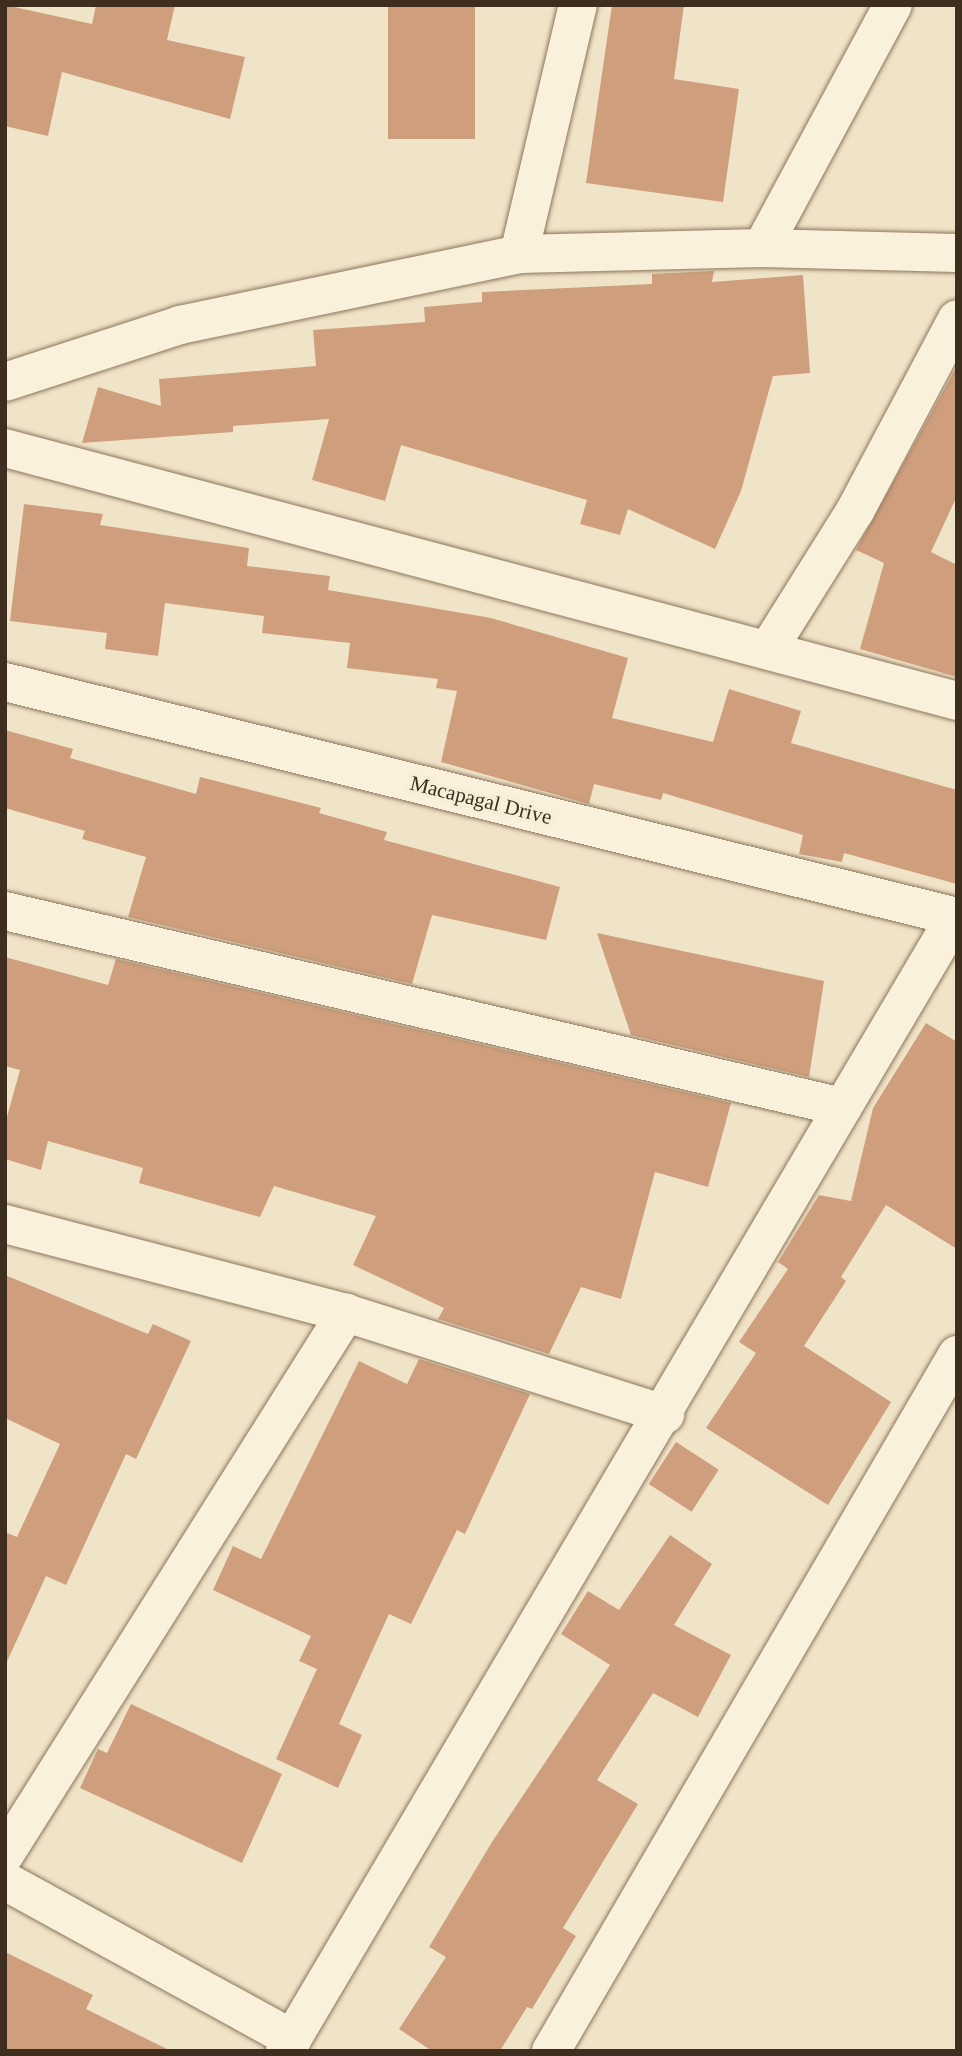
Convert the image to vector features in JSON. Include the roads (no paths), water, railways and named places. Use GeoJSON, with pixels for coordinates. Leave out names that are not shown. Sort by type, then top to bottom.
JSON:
{"type":"FeatureCollection","features":[{"type":"Feature","properties":{"kind":"street"},"geometry":{"type":"LineString","coordinates":[[519,254],[578,5]]}},
{"type":"Feature","properties":{"kind":"street"},"geometry":{"type":"LineString","coordinates":[[762,248],[893,5]]}},
{"type":"Feature","properties":{"kind":"street"},"geometry":{"type":"LineString","coordinates":[[5,382],[37,368],[180,325],[519,254],[762,248],[957,253]]}},
{"type":"Feature","properties":{"kind":"street"},"geometry":{"type":"LineString","coordinates":[[769,648],[855,512],[957,319]]}},
{"type":"Feature","properties":{"kind":"street"},"geometry":{"type":"LineString","coordinates":[[5,448],[769,648],[957,701]]}},
{"type":"Feature","properties":{"kind":"street","name":"Macapagal Drive"},"geometry":{"type":"LineString","coordinates":[[5,682],[956,917]]}},
{"type":"Feature","properties":{"kind":"street"},"geometry":{"type":"LineString","coordinates":[[5,911],[842,1107]]}},
{"type":"Feature","properties":{"kind":"street"},"geometry":{"type":"LineString","coordinates":[[5,1881],[288,2045],[665,1414],[842,1107],[956,917]]}},
{"type":"Feature","properties":{"kind":"street"},"geometry":{"type":"LineString","coordinates":[[5,1224],[346,1313],[665,1414]]}},
{"type":"Feature","properties":{"kind":"street"},"geometry":{"type":"LineString","coordinates":[[5,1854],[346,1313]]}},
{"type":"Feature","properties":{"kind":"street"},"geometry":{"type":"LineString","coordinates":[[551,2051],[957,1355]]}}]}
